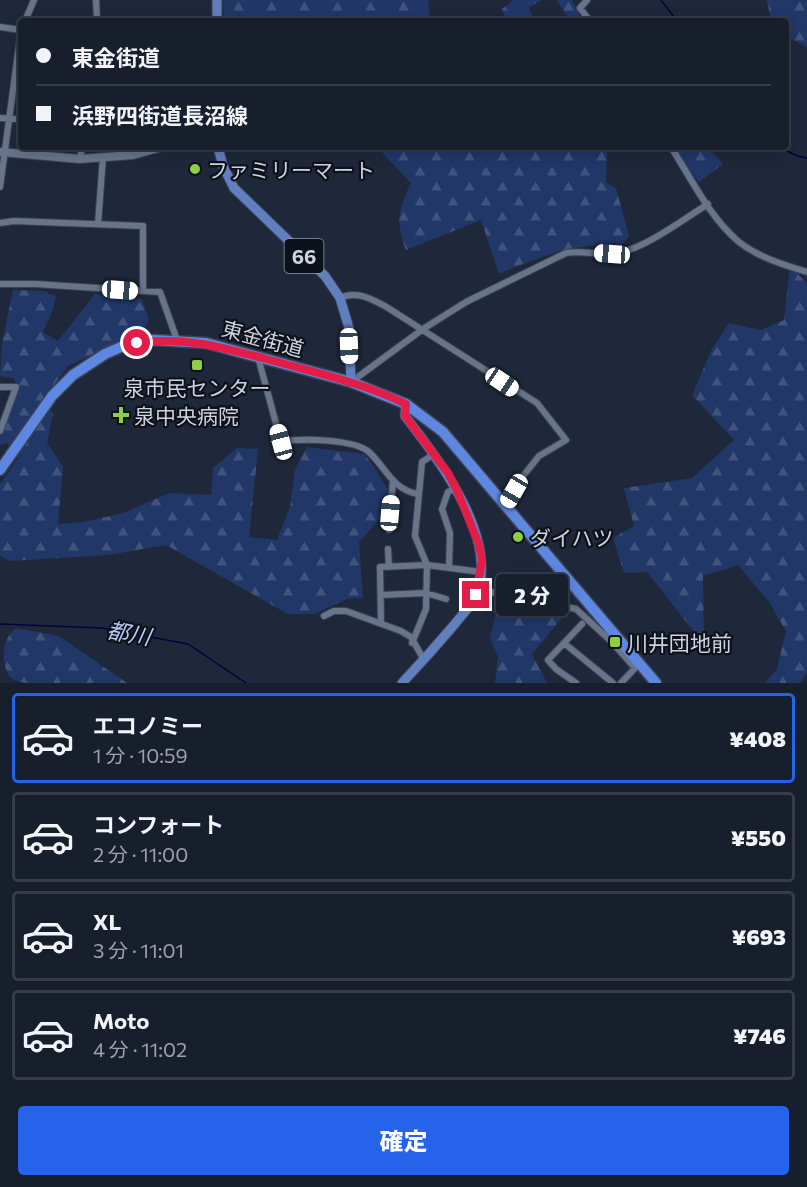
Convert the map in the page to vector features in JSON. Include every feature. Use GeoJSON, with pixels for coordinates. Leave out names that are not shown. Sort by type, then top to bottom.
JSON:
{"type":"FeatureCollection","features":[{"type":"Feature","properties":{"kind":"highway","name":"東金街道"},"geometry":{"type":"LineString","coordinates":[[1,467],[52,396],[87,364],[121,347],[154,340],[207,343],[351,382],[406,404],[442,432],[638,666],[656,683]]}},
{"type":"Feature","properties":{"kind":"main road"},"geometry":{"type":"LineString","coordinates":[[217,0],[217,18]]}},
{"type":"Feature","properties":{"kind":"main road","name":"66"},"geometry":{"type":"LineString","coordinates":[[219,150],[223,166],[234,188],[325,276],[340,298],[349,328],[351,382]]}},
{"type":"Feature","properties":{"kind":"main road"},"geometry":{"type":"LineString","coordinates":[[402,683],[424,660],[476,595],[482,560],[478,542],[456,488],[405,416],[406,404]]}},
{"type":"Feature","properties":{"kind":"street"},"geometry":{"type":"LineString","coordinates":[[26,18],[34,0]]}},
{"type":"Feature","properties":{"kind":"street"},"geometry":{"type":"LineString","coordinates":[[96,0],[97,18]]}},
{"type":"Feature","properties":{"kind":"street"},"geometry":{"type":"LineString","coordinates":[[587,0],[580,8],[588,18]]}},
{"type":"Feature","properties":{"kind":"street"},"geometry":{"type":"LineString","coordinates":[[0,27],[18,30]]}},
{"type":"Feature","properties":{"kind":"street"},"geometry":{"type":"LineString","coordinates":[[0,187],[2,152],[18,68]]}},
{"type":"Feature","properties":{"kind":"street"},"geometry":{"type":"LineString","coordinates":[[0,118],[18,119]]}},
{"type":"Feature","properties":{"kind":"street"},"geometry":{"type":"LineString","coordinates":[[80,159],[82,150]]}},
{"type":"Feature","properties":{"kind":"street"},"geometry":{"type":"LineString","coordinates":[[673,150],[725,228],[740,243],[780,264],[807,272]]}},
{"type":"Feature","properties":{"kind":"street"},"geometry":{"type":"LineString","coordinates":[[2,152],[80,159],[135,151]]}},
{"type":"Feature","properties":{"kind":"street"},"geometry":{"type":"LineString","coordinates":[[98,224],[103,157]]}},
{"type":"Feature","properties":{"kind":"street"},"geometry":{"type":"LineString","coordinates":[[351,382],[423,329],[485,291],[566,254],[578,251],[612,254],[624,252],[708,204]]}},
{"type":"Feature","properties":{"kind":"street"},"geometry":{"type":"LineString","coordinates":[[0,223],[14,221],[143,226],[143,291]]}},
{"type":"Feature","properties":{"kind":"street"},"geometry":{"type":"LineString","coordinates":[[0,284],[160,292],[177,340]]}},
{"type":"Feature","properties":{"kind":"street"},"geometry":{"type":"LineString","coordinates":[[340,298],[348,294],[366,297],[386,306],[521,395],[537,403],[566,440],[539,456],[523,476],[506,506]]}},
{"type":"Feature","properties":{"kind":"street"},"geometry":{"type":"LineString","coordinates":[[258,357],[281,442],[316,439],[359,447],[368,451],[405,492],[418,494]]}},
{"type":"Feature","properties":{"kind":"street"},"geometry":{"type":"LineString","coordinates":[[0,387],[16,387],[3,413],[0,431]]}},
{"type":"Feature","properties":{"kind":"street"},"geometry":{"type":"LineString","coordinates":[[412,643],[426,609],[427,565],[415,537],[418,494],[422,462],[434,454]]}},
{"type":"Feature","properties":{"kind":"street"},"geometry":{"type":"LineString","coordinates":[[389,530],[393,480]]}},
{"type":"Feature","properties":{"kind":"street"},"geometry":{"type":"LineString","coordinates":[[449,567],[450,533],[442,509],[448,492],[456,488]]}},
{"type":"Feature","properties":{"kind":"street"},"geometry":{"type":"LineString","coordinates":[[388,549],[389,567]]}},
{"type":"Feature","properties":{"kind":"street"},"geometry":{"type":"LineString","coordinates":[[381,622],[380,567],[427,565],[481,572]]}},
{"type":"Feature","properties":{"kind":"street"},"geometry":{"type":"LineString","coordinates":[[476,595],[490,592],[576,609],[638,666],[621,683]]}},
{"type":"Feature","properties":{"kind":"street"},"geometry":{"type":"LineString","coordinates":[[381,595],[426,593],[446,598]]}},
{"type":"Feature","properties":{"kind":"street"},"geometry":{"type":"LineString","coordinates":[[324,616],[334,611],[346,611],[381,622],[411,637],[412,643],[424,660]]}},
{"type":"Feature","properties":{"kind":"street"},"geometry":{"type":"LineString","coordinates":[[576,683],[556,669],[548,660],[582,624]]}},
{"type":"Feature","properties":{"kind":"street"},"geometry":{"type":"LineString","coordinates":[[564,643],[613,683]]}},
{"type":"Feature","properties":{"kind":"green space"},"geometry":{"type":"Polygon","coordinates":[[[223,0],[428,0],[430,18],[224,18],[223,0]]]}},
{"type":"Feature","properties":{"kind":"green space"},"geometry":{"type":"Polygon","coordinates":[[[514,0],[542,0],[529,7],[533,18],[505,18],[502,9],[514,0]]]}},
{"type":"Feature","properties":{"kind":"green space"},"geometry":{"type":"Polygon","coordinates":[[[556,0],[572,0],[581,18],[569,18],[556,0]]]}},
{"type":"Feature","properties":{"kind":"green space"},"geometry":{"type":"Polygon","coordinates":[[[767,0],[807,0],[807,47],[789,38],[789,18],[770,18],[767,0]]]}},
{"type":"Feature","properties":{"kind":"green space"},"geometry":{"type":"Polygon","coordinates":[[[380,150],[609,150],[606,183],[616,188],[629,236],[621,246],[574,248],[544,256],[499,274],[481,220],[406,250],[399,223],[403,201],[411,183],[380,150]]]}},
{"type":"Feature","properties":{"kind":"green space"},"geometry":{"type":"Polygon","coordinates":[[[672,150],[709,150],[723,164],[699,182],[672,150]]]}},
{"type":"Feature","properties":{"kind":"green space"},"geometry":{"type":"Polygon","coordinates":[[[790,265],[807,284],[807,672],[800,683],[765,683],[777,669],[786,631],[769,602],[738,565],[703,576],[704,644],[647,572],[624,573],[613,538],[634,526],[624,488],[692,478],[734,440],[692,395],[712,349],[729,323],[761,330],[784,320],[790,265]]]}},
{"type":"Feature","properties":{"kind":"green space"},"geometry":{"type":"Polygon","coordinates":[[[13,290],[44,291],[56,297],[43,332],[58,341],[95,294],[142,299],[149,320],[143,332],[69,365],[43,399],[53,413],[47,443],[63,467],[58,524],[83,522],[124,513],[169,493],[211,495],[213,468],[237,448],[258,449],[249,537],[277,540],[290,507],[295,470],[307,447],[364,454],[389,492],[386,512],[359,542],[363,598],[347,599],[314,614],[288,614],[166,545],[108,555],[10,561],[0,556],[0,484],[19,457],[7,443],[0,445],[0,437],[19,390],[14,378],[0,376],[2,343],[13,290]]]}},
{"type":"Feature","properties":{"kind":"green space"},"geometry":{"type":"Polygon","coordinates":[[[502,599],[567,612],[532,654],[547,683],[495,683],[498,657],[490,638],[502,599]]]}},
{"type":"Feature","properties":{"kind":"green space"},"geometry":{"type":"Polygon","coordinates":[[[16,628],[59,636],[127,683],[26,683],[14,680],[7,673],[4,652],[7,639],[16,628]]]}},
{"type":"Feature","properties":{"kind":"waterway"},"geometry":{"type":"LineString","coordinates":[[661,0],[675,18]]}},
{"type":"Feature","properties":{"kind":"waterway"},"geometry":{"type":"LineString","coordinates":[[785,150],[807,158]]}},
{"type":"Feature","properties":{"kind":"waterway","name":"都川"},"geometry":{"type":"LineString","coordinates":[[0,624],[102,628],[188,644],[246,683]]}},
{"type":"Feature","properties":{"kind":"place","name":"ファミリーマート"},"geometry":{"type":"Point","coordinates":[195,169]}},
{"type":"Feature","properties":{"kind":"place","name":"泉市民センター"},"geometry":{"type":"Point","coordinates":[197,365]}},
{"type":"Feature","properties":{"kind":"place","name":"泉中央病院"},"geometry":{"type":"Point","coordinates":[121,415]}},
{"type":"Feature","properties":{"kind":"place","name":"ダイハツ"},"geometry":{"type":"Point","coordinates":[518,537]}},
{"type":"Feature","properties":{"kind":"place","name":"川井団地前"},"geometry":{"type":"Point","coordinates":[615,642]}},
{"type":"Feature","properties":{"kind":"route"},"geometry":{"type":"LineString","coordinates":[[137,343],[154,340],[207,343],[351,382],[406,404],[405,416],[448,473],[478,542],[482,560],[476,595]]}}]}
